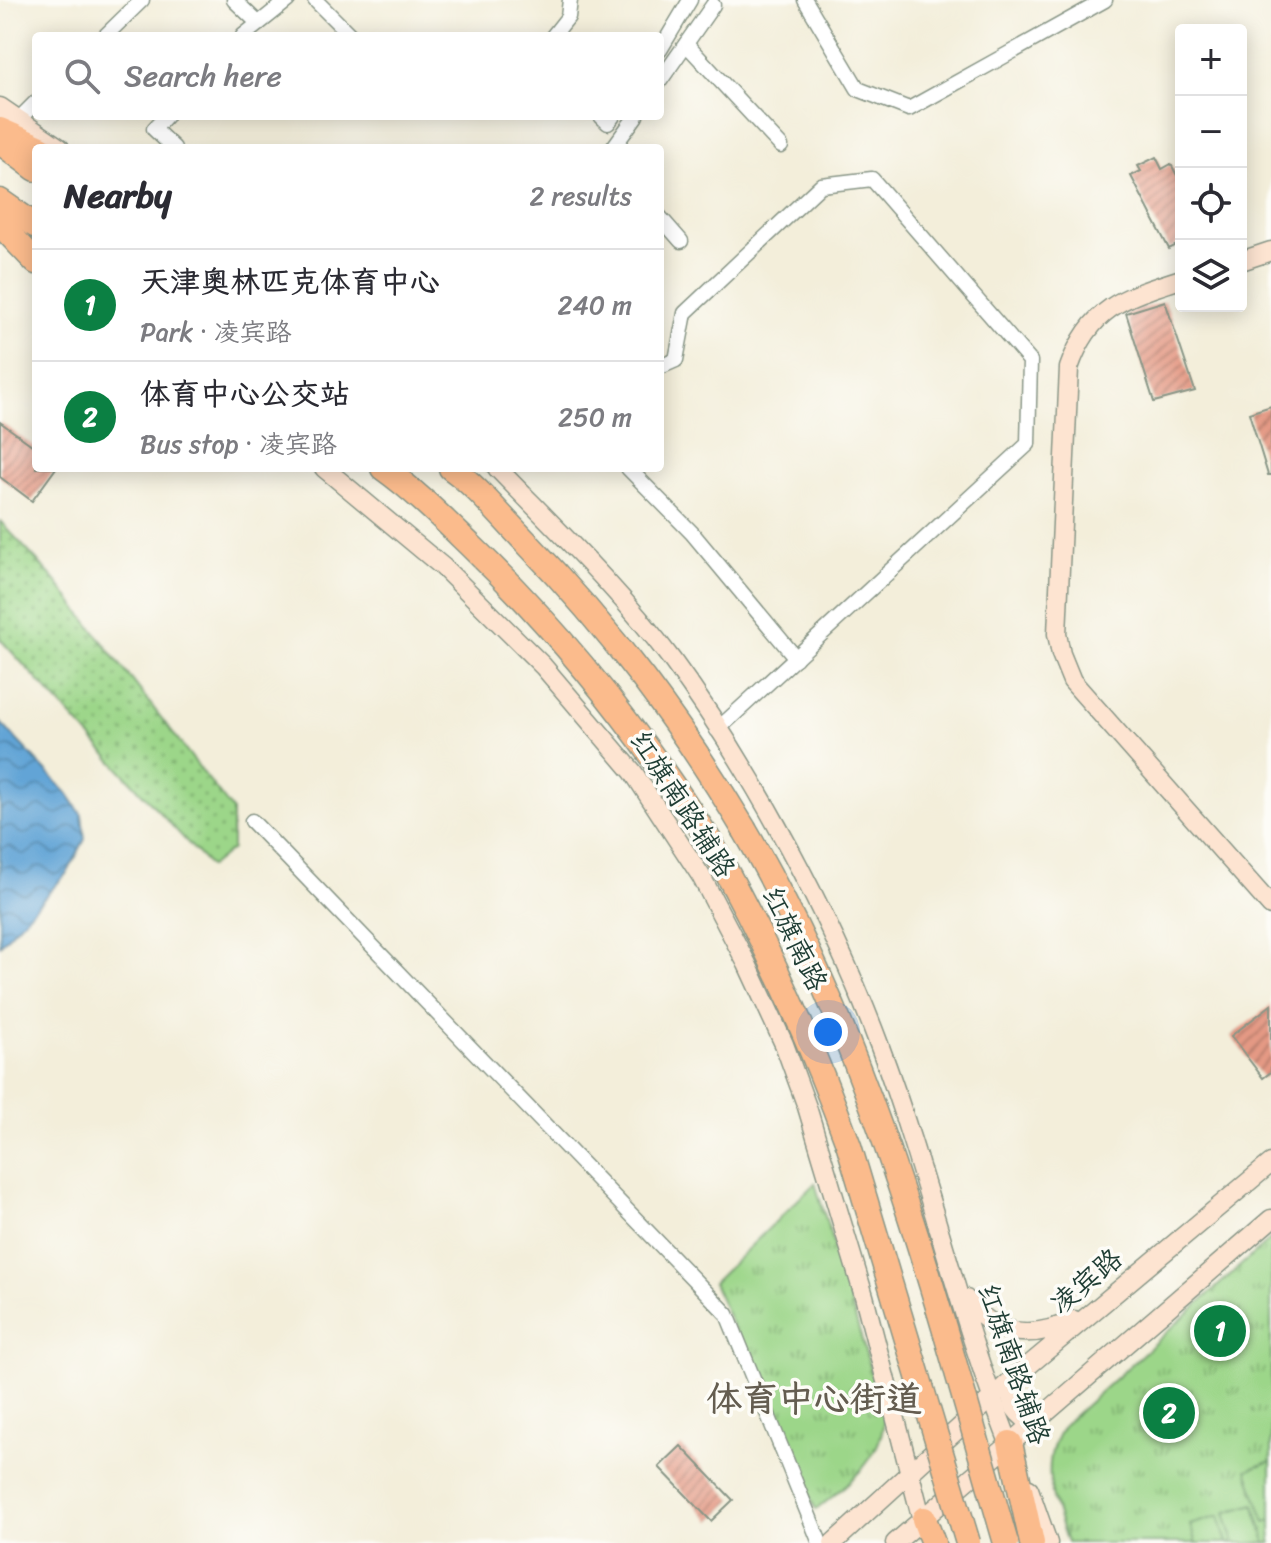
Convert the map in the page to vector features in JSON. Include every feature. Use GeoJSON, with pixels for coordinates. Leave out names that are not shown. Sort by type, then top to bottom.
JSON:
{"type":"FeatureCollection","features":[{"type":"Feature","properties":{"kind":"highway"},"geometry":{"type":"LineString","coordinates":[[9,125],[35,144]]}},
{"type":"Feature","properties":{"kind":"highway"},"geometry":{"type":"LineString","coordinates":[[0,142],[32,166]]}},
{"type":"Feature","properties":{"kind":"highway"},"geometry":{"type":"LineString","coordinates":[[0,201],[32,223]]}},
{"type":"Feature","properties":{"kind":"highway"},"geometry":{"type":"LineString","coordinates":[[0,224],[32,259]]}},
{"type":"Feature","properties":{"kind":"highway","name":"红旗南路"},"geometry":{"type":"LineString","coordinates":[[389,472],[410,487],[521,594],[585,664],[677,790],[709,840],[778,969],[826,1083],[849,1146],[968,1543]]}},
{"type":"Feature","properties":{"kind":"highway","name":"红旗南路"},"geometry":{"type":"LineString","coordinates":[[455,472],[578,596],[631,659],[710,772],[744,829],[815,964],[868,1089],[936,1302],[1006,1543]]}},
{"type":"Feature","properties":{"kind":"highway"},"geometry":{"type":"LineString","coordinates":[[1010,1443],[1032,1543]]}},
{"type":"Feature","properties":{"kind":"main road"},"geometry":{"type":"LineString","coordinates":[[0,107],[9,125],[51,144]]}},
{"type":"Feature","properties":{"kind":"main road"},"geometry":{"type":"LineString","coordinates":[[0,239],[32,260]]}},
{"type":"Feature","properties":{"kind":"main road"},"geometry":{"type":"LineString","coordinates":[[1247,259],[1271,251]]}},
{"type":"Feature","properties":{"kind":"main road"},"geometry":{"type":"LineString","coordinates":[[1175,281],[1110,306],[1088,328],[1069,368],[1057,634],[1072,681],[1271,906]]}},
{"type":"Feature","properties":{"kind":"main road","name":"红旗南路辅路"},"geometry":{"type":"LineString","coordinates":[[329,472],[443,567],[543,666],[633,772],[701,876],[759,990],[807,1107],[864,1296],[928,1535]]}},
{"type":"Feature","properties":{"kind":"main road","name":"红旗南路辅路"},"geometry":{"type":"LineString","coordinates":[[501,472],[603,577],[672,660],[771,818],[861,1000],[903,1112],[993,1396],[1048,1543]]}},
{"type":"Feature","properties":{"kind":"main road","name":"凌宾路"},"geometry":{"type":"LineString","coordinates":[[833,1543],[1016,1376],[1271,1163]]}},
{"type":"Feature","properties":{"kind":"main road"},"geometry":{"type":"LineString","coordinates":[[895,1543],[928,1535],[1010,1443],[1271,1219]]}},
{"type":"Feature","properties":{"kind":"main road"},"geometry":{"type":"LineString","coordinates":[[958,1286],[978,1313],[990,1323],[1014,1333],[1048,1330],[1092,1312]]}},
{"type":"Feature","properties":{"kind":"main road"},"geometry":{"type":"LineString","coordinates":[[1016,1376],[1010,1392],[1012,1406],[1024,1418],[1038,1419]]}},
{"type":"Feature","properties":{"kind":"street"},"geometry":{"type":"LineString","coordinates":[[109,32],[142,0]]}},
{"type":"Feature","properties":{"kind":"street"},"geometry":{"type":"LineString","coordinates":[[234,0],[258,23]]}},
{"type":"Feature","properties":{"kind":"street"},"geometry":{"type":"LineString","coordinates":[[248,32],[288,0]]}},
{"type":"Feature","properties":{"kind":"street"},"geometry":{"type":"LineString","coordinates":[[315,0],[347,32]]}},
{"type":"Feature","properties":{"kind":"street"},"geometry":{"type":"LineString","coordinates":[[556,32],[568,17],[570,0]]}},
{"type":"Feature","properties":{"kind":"street"},"geometry":{"type":"LineString","coordinates":[[664,43],[690,0]]}},
{"type":"Feature","properties":{"kind":"street"},"geometry":{"type":"LineString","coordinates":[[805,0],[858,89],[909,109],[1105,0]]}},
{"type":"Feature","properties":{"kind":"street"},"geometry":{"type":"LineString","coordinates":[[664,75],[713,5]]}},
{"type":"Feature","properties":{"kind":"street"},"geometry":{"type":"LineString","coordinates":[[686,44],[781,146]]}},
{"type":"Feature","properties":{"kind":"street"},"geometry":{"type":"LineString","coordinates":[[9,125],[32,105]]}},
{"type":"Feature","properties":{"kind":"street"},"geometry":{"type":"LineString","coordinates":[[162,120],[154,129],[170,144]]}},
{"type":"Feature","properties":{"kind":"street"},"geometry":{"type":"LineString","coordinates":[[616,144],[633,120]]}},
{"type":"Feature","properties":{"kind":"street"},"geometry":{"type":"LineString","coordinates":[[664,365],[676,360],[685,313],[821,185],[872,179],[1030,361],[1028,444],[717,730]]}},
{"type":"Feature","properties":{"kind":"street"},"geometry":{"type":"LineString","coordinates":[[664,222],[681,241]]}},
{"type":"Feature","properties":{"kind":"street"},"geometry":{"type":"LineString","coordinates":[[632,472],[692,533],[796,658]]}},
{"type":"Feature","properties":{"kind":"street"},"geometry":{"type":"LineString","coordinates":[[252,821],[727,1314],[820,1543]]}},
{"type":"Feature","properties":{"kind":"green space"},"geometry":{"type":"Polygon","coordinates":[[[0,521],[55,580],[232,810],[232,849],[210,867],[0,639],[0,521]]]}},
{"type":"Feature","properties":{"kind":"green space"},"geometry":{"type":"Polygon","coordinates":[[[815,1183],[884,1414],[878,1444],[871,1457],[852,1480],[816,1510],[713,1283],[815,1183]]]}},
{"type":"Feature","properties":{"kind":"green space"},"geometry":{"type":"Polygon","coordinates":[[[1271,1238],[1271,1543],[1067,1543],[1050,1482],[1052,1453],[1056,1438],[1065,1424],[1271,1238]]]}},
{"type":"Feature","properties":{"kind":"green space"},"geometry":{"type":"Polygon","coordinates":[[[1271,1461],[1271,1520],[1265,1522],[1247,1470],[1271,1461]]]}},
{"type":"Feature","properties":{"kind":"green space"},"geometry":{"type":"Polygon","coordinates":[[[1254,1504],[1266,1543],[1234,1543],[1225,1513],[1254,1504]]]}},
{"type":"Feature","properties":{"kind":"green space"},"geometry":{"type":"Polygon","coordinates":[[[1219,1516],[1227,1543],[1196,1543],[1190,1525],[1219,1516]]]}},
{"type":"Feature","properties":{"kind":"water"},"geometry":{"type":"Polygon","coordinates":[[[0,722],[67,793],[82,815],[85,839],[68,872],[0,945],[0,722]]]}},
{"type":"Feature","properties":{"kind":"building"},"geometry":{"type":"Polygon","coordinates":[[[1156,157],[1162,169],[1171,164],[1175,172],[1175,246],[1169,249],[1131,176],[1141,171],[1138,166],[1156,157]]]}},
{"type":"Feature","properties":{"kind":"building"},"geometry":{"type":"Polygon","coordinates":[[[1165,301],[1195,391],[1154,402],[1126,313],[1165,301]]]}},
{"type":"Feature","properties":{"kind":"building"},"geometry":{"type":"Polygon","coordinates":[[[1271,406],[1271,475],[1268,475],[1249,413],[1271,406]]]}},
{"type":"Feature","properties":{"kind":"building"},"geometry":{"type":"Polygon","coordinates":[[[0,422],[32,445],[32,472],[53,472],[32,501],[0,477],[0,422]]]}},
{"type":"Feature","properties":{"kind":"building"},"geometry":{"type":"Polygon","coordinates":[[[1271,1005],[1271,1072],[1263,1078],[1231,1036],[1271,1005]]]}},
{"type":"Feature","properties":{"kind":"building"},"geometry":{"type":"Polygon","coordinates":[[[681,1446],[733,1500],[711,1521],[659,1467],[681,1446]]]}},
{"type":"Feature","properties":{"kind":"place","name":"天津奥林匹克体育中心"},"geometry":{"type":"Point","coordinates":[1220,1331]}},
{"type":"Feature","properties":{"kind":"place","name":"体育中心公交站"},"geometry":{"type":"Point","coordinates":[1169,1413]}},
{"type":"Feature","properties":{"kind":"district","name":"体育中心街道"},"geometry":{"type":"Point","coordinates":[814,1399]}}]}
